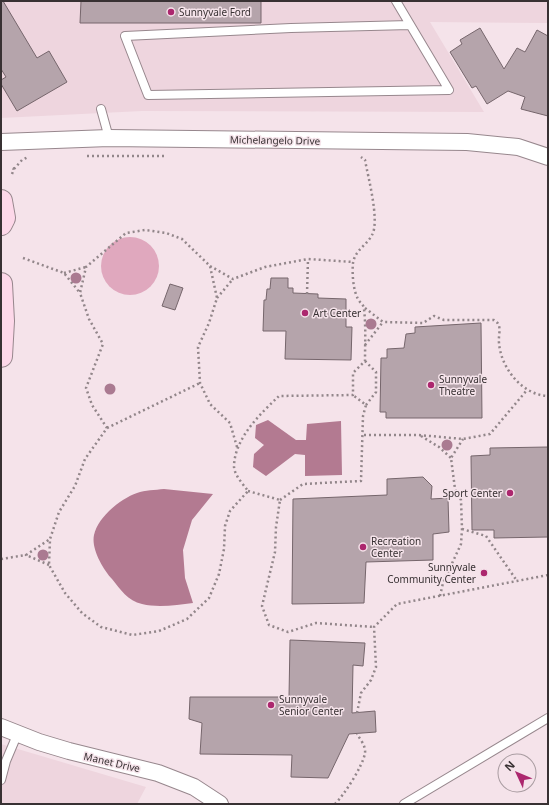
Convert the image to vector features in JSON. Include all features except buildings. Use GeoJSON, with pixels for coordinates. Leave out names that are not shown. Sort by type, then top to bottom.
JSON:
{"type":"FeatureCollection","features":[{"type":"Feature","properties":{"kind":"main road"},"geometry":{"type":"LineString","coordinates":[[1,201],[4,218],[1,224]]}},
{"type":"Feature","properties":{"kind":"main road"},"geometry":{"type":"LineString","coordinates":[[1,284],[1,356]]}},
{"type":"Feature","properties":{"kind":"street","name":"Michelangelo Drive"},"geometry":{"type":"LineString","coordinates":[[1,142],[110,138],[467,142],[518,147],[548,157]]}},
{"type":"Feature","properties":{"kind":"street","name":"Manet Drive"},"geometry":{"type":"LineString","coordinates":[[1,727],[17,735],[69,751],[158,773],[194,787],[220,804]]}},
{"type":"Feature","properties":{"kind":"lane"},"geometry":{"type":"LineString","coordinates":[[396,1],[449,90],[148,95],[125,36],[290,28],[410,25]]}},
{"type":"Feature","properties":{"kind":"lane"},"geometry":{"type":"LineString","coordinates":[[101,109],[110,138]]}},
{"type":"Feature","properties":{"kind":"lane"},"geometry":{"type":"LineString","coordinates":[[404,804],[548,718]]}},
{"type":"Feature","properties":{"kind":"lane"},"geometry":{"type":"LineString","coordinates":[[1,780],[6,761],[17,735]]}},
{"type":"Feature","properties":{"kind":"path"},"geometry":{"type":"LineString","coordinates":[[357,155],[365,160],[373,203],[374,231],[372,237],[357,252],[353,262],[354,286],[358,299],[364,307],[383,322],[423,323],[434,316],[444,320],[494,320],[499,327],[498,342],[501,355],[515,379],[527,390],[538,396],[548,396]]}},
{"type":"Feature","properties":{"kind":"path"},"geometry":{"type":"LineString","coordinates":[[12,174],[13,169],[22,160],[33,156]]}},
{"type":"Feature","properties":{"kind":"path"},"geometry":{"type":"LineString","coordinates":[[80,156],[167,156]]}},
{"type":"Feature","properties":{"kind":"path"},"geometry":{"type":"LineString","coordinates":[[64,273],[86,267],[126,233],[145,230],[166,233],[182,239],[197,251],[210,266],[233,279]]}},
{"type":"Feature","properties":{"kind":"path"},"geometry":{"type":"LineString","coordinates":[[24,258],[64,273],[80,293],[89,319],[103,344],[86,388],[92,405],[107,428]]}},
{"type":"Feature","properties":{"kind":"path"},"geometry":{"type":"LineString","coordinates":[[280,500],[248,491],[237,476],[234,467],[237,446],[230,423],[210,404],[200,383],[198,347],[209,323],[216,298],[233,279],[265,267],[308,259],[353,262]]}},
{"type":"Feature","properties":{"kind":"path"},"geometry":{"type":"LineString","coordinates":[[307,294],[308,259]]}},
{"type":"Feature","properties":{"kind":"path"},"geometry":{"type":"LineString","coordinates":[[210,266],[216,298]]}},
{"type":"Feature","properties":{"kind":"path"},"geometry":{"type":"LineString","coordinates":[[80,293],[86,267]]}},
{"type":"Feature","properties":{"kind":"path"},"geometry":{"type":"LineString","coordinates":[[353,394],[353,373],[365,361],[364,307]]}},
{"type":"Feature","properties":{"kind":"path"},"geometry":{"type":"LineString","coordinates":[[365,345],[383,322]]}},
{"type":"Feature","properties":{"kind":"path"},"geometry":{"type":"LineString","coordinates":[[365,361],[376,372],[376,392],[366,405],[363,416],[364,435],[361,481],[303,484],[280,500],[276,527],[275,552],[262,606],[269,626],[288,632],[316,623],[374,627]]}},
{"type":"Feature","properties":{"kind":"path"},"geometry":{"type":"LineString","coordinates":[[200,383],[107,428],[85,459],[75,486],[59,512],[50,539],[49,565],[65,593],[82,613],[101,627],[132,635],[159,631],[187,620],[209,598],[219,574],[224,549],[225,526],[230,511],[248,491]]}},
{"type":"Feature","properties":{"kind":"path"},"geometry":{"type":"LineString","coordinates":[[364,435],[419,435],[463,438],[490,434],[527,390]]}},
{"type":"Feature","properties":{"kind":"path"},"geometry":{"type":"LineString","coordinates":[[237,446],[260,414],[279,396],[353,394],[366,405]]}},
{"type":"Feature","properties":{"kind":"path"},"geometry":{"type":"LineString","coordinates":[[419,435],[439,447],[451,458]]}},
{"type":"Feature","properties":{"kind":"path"},"geometry":{"type":"LineString","coordinates":[[440,597],[443,583],[461,544],[461,500],[455,489],[451,458],[463,438]]}},
{"type":"Feature","properties":{"kind":"path"},"geometry":{"type":"LineString","coordinates":[[462,529],[486,536],[517,580]]}},
{"type":"Feature","properties":{"kind":"path"},"geometry":{"type":"LineString","coordinates":[[1,559],[26,555],[50,539]]}},
{"type":"Feature","properties":{"kind":"path"},"geometry":{"type":"LineString","coordinates":[[26,555],[49,565]]}},
{"type":"Feature","properties":{"kind":"path"},"geometry":{"type":"LineString","coordinates":[[356,713],[361,693],[371,680],[376,667],[374,627],[396,604],[440,597],[517,580],[548,575]]}},
{"type":"Feature","properties":{"kind":"path"},"geometry":{"type":"LineString","coordinates":[[335,804],[350,783],[365,752],[364,746],[357,734]]}},
{"type":"Feature","properties":{"kind":"shaded area"},"geometry":{"type":"Polygon","coordinates":[[[1,1],[548,1],[548,23],[430,22],[484,112],[142,111],[1,118],[1,1]]]}},
{"type":"Feature","properties":{"kind":"shaded area"},"geometry":{"type":"Polygon","coordinates":[[[130,237],[146,242],[154,250],[159,266],[154,282],[146,290],[130,295],[114,290],[106,282],[101,266],[106,250],[114,242],[130,237]]]}},
{"type":"Feature","properties":{"kind":"shaded area"},"geometry":{"type":"Polygon","coordinates":[[[268,420],[296,440],[306,440],[307,424],[341,421],[342,475],[305,476],[305,455],[295,454],[266,476],[253,467],[254,454],[264,445],[255,438],[256,425],[268,420]]]}},
{"type":"Feature","properties":{"kind":"shaded area"},"geometry":{"type":"Polygon","coordinates":[[[164,489],[213,494],[192,520],[183,550],[185,578],[193,603],[154,606],[142,604],[133,600],[121,591],[105,570],[98,558],[94,546],[94,535],[96,528],[105,515],[117,504],[137,493],[164,489]]]}},
{"type":"Feature","properties":{"kind":"shaded area"},"geometry":{"type":"Polygon","coordinates":[[[1,744],[146,787],[137,804],[1,804],[1,744]]]}},
{"type":"Feature","properties":{"kind":"place","name":"Sunnyvale Ford"},"geometry":{"type":"Point","coordinates":[171,12]}},
{"type":"Feature","properties":{"kind":"place","name":"Art Center"},"geometry":{"type":"Point","coordinates":[305,313]}},
{"type":"Feature","properties":{"kind":"place","name":"Sunnyvale Theatre"},"geometry":{"type":"Point","coordinates":[431,385]}},
{"type":"Feature","properties":{"kind":"place","name":"Sport Center"},"geometry":{"type":"Point","coordinates":[510,493]}},
{"type":"Feature","properties":{"kind":"place","name":"Recreation Center"},"geometry":{"type":"Point","coordinates":[363,547]}},
{"type":"Feature","properties":{"kind":"place","name":"Sunnyvale Community Center"},"geometry":{"type":"Point","coordinates":[484,573]}},
{"type":"Feature","properties":{"kind":"place","name":"Sunnyvale Senior Center"},"geometry":{"type":"Point","coordinates":[271,705]}}]}
